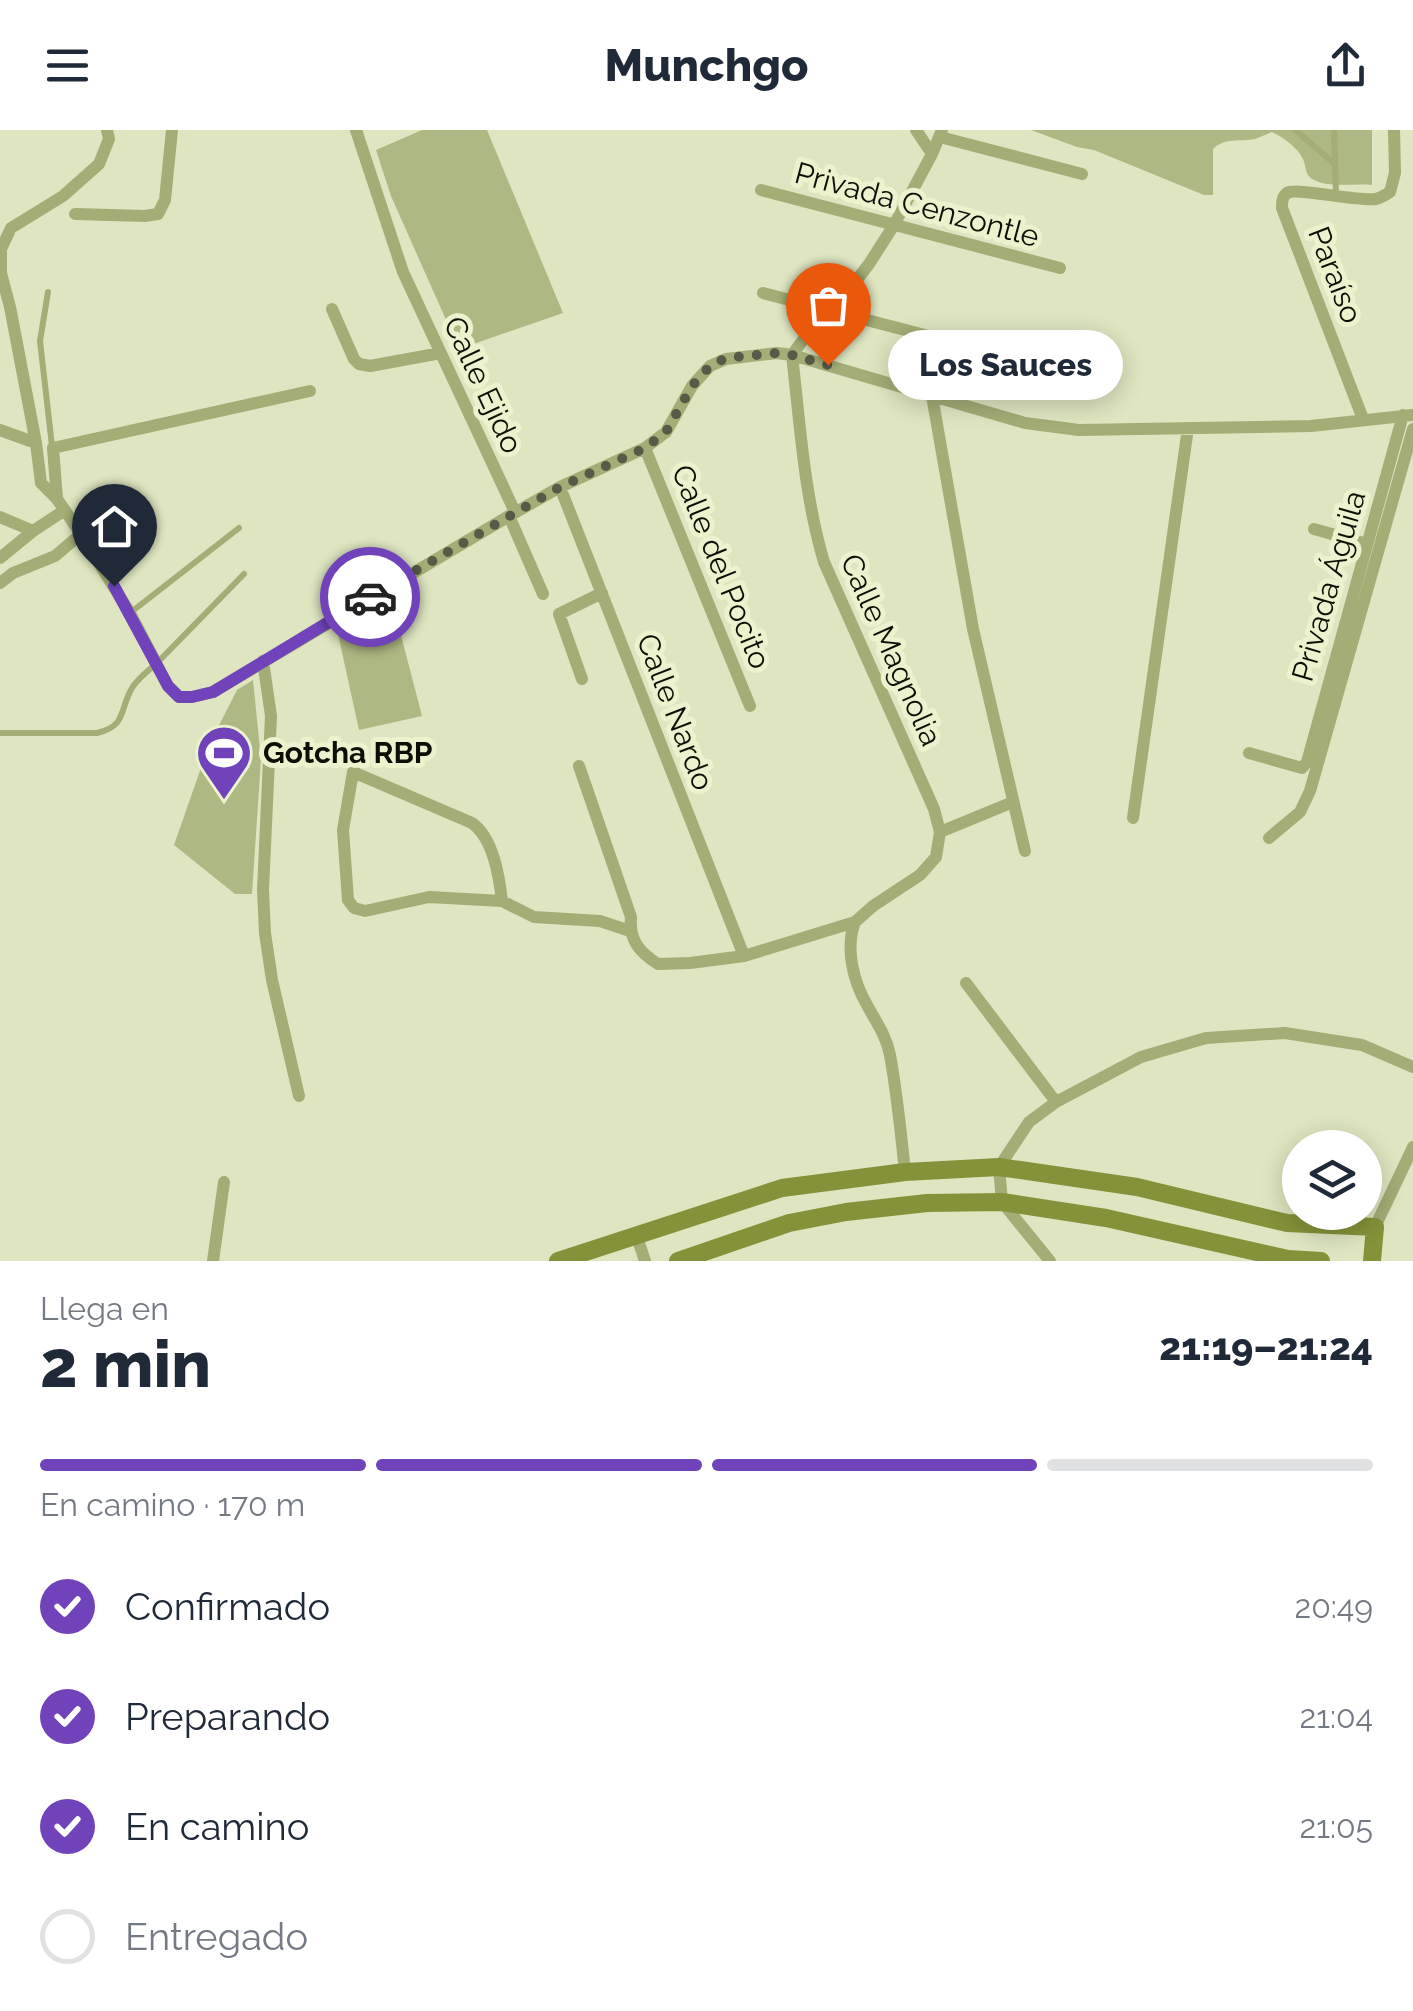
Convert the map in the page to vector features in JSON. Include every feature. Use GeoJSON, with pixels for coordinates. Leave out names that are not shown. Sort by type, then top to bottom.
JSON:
{"type":"FeatureCollection","features":[{"type":"Feature","properties":{"kind":"main road"},"geometry":{"type":"LineString","coordinates":[[558,1261],[782,1188],[905,1172],[999,1167],[1137,1187],[1282,1221]]}},
{"type":"Feature","properties":{"kind":"main road"},"geometry":{"type":"LineString","coordinates":[[678,1261],[789,1223],[846,1212],[927,1203],[1002,1202],[1106,1218],[1288,1259],[1321,1261]]}},
{"type":"Feature","properties":{"kind":"main road"},"geometry":{"type":"LineString","coordinates":[[1372,1261],[1376,1230]]}},
{"type":"Feature","properties":{"kind":"street"},"geometry":{"type":"LineString","coordinates":[[108,130],[109,139],[99,164],[63,196],[11,228],[1,249],[5,306],[36,443],[40,484],[82,534],[168,686],[179,697],[213,692],[512,514],[645,448],[666,432],[692,386],[710,366],[726,358],[792,355],[1025,423],[1079,430],[1311,426],[1408,415]]}},
{"type":"Feature","properties":{"kind":"street"},"geometry":{"type":"LineString","coordinates":[[75,214],[158,214],[165,200],[172,130]]}},
{"type":"Feature","properties":{"kind":"street","name":"Calle Ejido"},"geometry":{"type":"LineString","coordinates":[[356,130],[403,272],[512,514],[543,594]]}},
{"type":"Feature","properties":{"kind":"street"},"geometry":{"type":"LineString","coordinates":[[914,130],[932,154]]}},
{"type":"Feature","properties":{"kind":"street","name":"Paraíso"},"geometry":{"type":"LineString","coordinates":[[1363,419],[1282,200],[1296,190],[1378,199],[1390,192],[1395,174],[1394,130]]}},
{"type":"Feature","properties":{"kind":"street"},"geometry":{"type":"LineString","coordinates":[[792,355],[869,264],[941,134],[1082,174]]}},
{"type":"Feature","properties":{"kind":"street","name":"Privada Cenzontle"},"geometry":{"type":"LineString","coordinates":[[761,190],[1060,268]]}},
{"type":"Feature","properties":{"kind":"street"},"geometry":{"type":"LineString","coordinates":[[763,293],[1036,364]]}},
{"type":"Feature","properties":{"kind":"street"},"geometry":{"type":"LineString","coordinates":[[332,309],[359,364],[370,366],[440,353]]}},
{"type":"Feature","properties":{"kind":"street","name":"Calle Magnolia"},"geometry":{"type":"LineString","coordinates":[[792,355],[808,484],[824,562],[934,808],[940,832]]}},
{"type":"Feature","properties":{"kind":"street"},"geometry":{"type":"LineString","coordinates":[[61,505],[52,448],[310,391]]}},
{"type":"Feature","properties":{"kind":"street"},"geometry":{"type":"LineString","coordinates":[[932,396],[973,629],[1026,850]]}},
{"type":"Feature","properties":{"kind":"street","name":"Privada Águila"},"geometry":{"type":"LineString","coordinates":[[1249,753],[1302,768],[1307,762],[1367,544],[1408,415]]}},
{"type":"Feature","properties":{"kind":"street"},"geometry":{"type":"LineString","coordinates":[[1133,818],[1188,428]]}},
{"type":"Feature","properties":{"kind":"street"},"geometry":{"type":"LineString","coordinates":[[1268,838],[1300,812],[1310,791],[1413,428]]}},
{"type":"Feature","properties":{"kind":"street"},"geometry":{"type":"LineString","coordinates":[[0,430],[36,443]]}},
{"type":"Feature","properties":{"kind":"street","name":"Calle del Pocito"},"geometry":{"type":"LineString","coordinates":[[645,448],[750,706]]}},
{"type":"Feature","properties":{"kind":"street","name":"Calle Nardo"},"geometry":{"type":"LineString","coordinates":[[560,487],[744,956]]}},
{"type":"Feature","properties":{"kind":"street"},"geometry":{"type":"LineString","coordinates":[[0,558],[61,505]]}},
{"type":"Feature","properties":{"kind":"street"},"geometry":{"type":"LineString","coordinates":[[0,517],[33,531]]}},
{"type":"Feature","properties":{"kind":"street"},"geometry":{"type":"LineString","coordinates":[[1314,528],[1367,544]]}},
{"type":"Feature","properties":{"kind":"street"},"geometry":{"type":"LineString","coordinates":[[0,583],[13,573],[56,556],[82,534]]}},
{"type":"Feature","properties":{"kind":"street"},"geometry":{"type":"LineString","coordinates":[[582,679],[559,614],[602,593]]}},
{"type":"Feature","properties":{"kind":"street"},"geometry":{"type":"LineString","coordinates":[[263,661],[272,716],[263,890],[265,933],[299,1096]]}},
{"type":"Feature","properties":{"kind":"street"},"geometry":{"type":"LineString","coordinates":[[579,766],[631,917],[634,943],[658,964],[744,956],[855,922],[920,876],[936,857],[940,832],[1013,802]]}},
{"type":"Feature","properties":{"kind":"street"},"geometry":{"type":"LineString","coordinates":[[502,901],[484,831],[352,772],[343,830],[348,900],[354,908],[366,910],[429,897],[502,901],[534,918],[600,921],[630,931]]}},
{"type":"Feature","properties":{"kind":"street"},"geometry":{"type":"LineString","coordinates":[[855,922],[850,936],[852,968],[889,1051],[905,1172]]}},
{"type":"Feature","properties":{"kind":"street"},"geometry":{"type":"LineString","coordinates":[[966,983],[1056,1102]]}},
{"type":"Feature","properties":{"kind":"street"},"geometry":{"type":"LineString","coordinates":[[1050,1261],[1002,1202],[999,1167],[1029,1122],[1056,1102],[1141,1057],[1206,1038],[1286,1033],[1362,1045],[1413,1067]]}},
{"type":"Feature","properties":{"kind":"street"},"geometry":{"type":"LineString","coordinates":[[1382,1212],[1413,1146]]}},
{"type":"Feature","properties":{"kind":"street"},"geometry":{"type":"LineString","coordinates":[[213,1261],[224,1182]]}},
{"type":"Feature","properties":{"kind":"street"},"geometry":{"type":"LineString","coordinates":[[636,1234],[645,1261]]}},
{"type":"Feature","properties":{"kind":"lane"},"geometry":{"type":"LineString","coordinates":[[1295,130],[1335,164]]}},
{"type":"Feature","properties":{"kind":"lane"},"geometry":{"type":"LineString","coordinates":[[1334,130],[1336,197]]}},
{"type":"Feature","properties":{"kind":"lane"},"geometry":{"type":"LineString","coordinates":[[48,292],[40,341],[52,448]]}},
{"type":"Feature","properties":{"kind":"lane"},"geometry":{"type":"LineString","coordinates":[[130,613],[238,528]]}},
{"type":"Feature","properties":{"kind":"lane"},"geometry":{"type":"LineString","coordinates":[[0,733],[112,730],[143,674],[244,574]]}},
{"type":"Feature","properties":{"kind":"green space"},"geometry":{"type":"Polygon","coordinates":[[[422,130],[487,130],[563,313],[459,349],[391,196],[376,150],[422,130]]]}},
{"type":"Feature","properties":{"kind":"green space"},"geometry":{"type":"Polygon","coordinates":[[[1031,130],[1372,130],[1372,185],[1334,185],[1314,180],[1307,174],[1298,151],[1272,132],[1255,139],[1227,141],[1213,149],[1213,195],[1204,195],[1094,150],[1031,130]]]}},
{"type":"Feature","properties":{"kind":"green space"},"geometry":{"type":"Polygon","coordinates":[[[397,620],[422,716],[359,730],[338,634],[397,620]]]}},
{"type":"Feature","properties":{"kind":"green space","name":"Gotcha RBP"},"geometry":{"type":"Polygon","coordinates":[[[253,680],[261,759],[252,894],[235,894],[174,845],[209,745],[237,690],[253,680]]]}},
{"type":"Feature","properties":{"kind":"way so far"},"geometry":{"type":"LineString","coordinates":[[370,597],[560,487],[645,448],[666,432],[692,386],[710,366],[726,358],[777,353],[828,365]]}},
{"type":"Feature","properties":{"kind":"place","name":"Los Sauces"},"geometry":{"type":"Point","coordinates":[828,365]}},
{"type":"Feature","properties":{"kind":"place","name":"Gotcha RBP"},"geometry":{"type":"Point","coordinates":[224,802]}},
{"type":"Feature","properties":{"kind":"route"},"geometry":{"type":"LineString","coordinates":[[114,586],[168,686],[179,697],[213,692],[370,597]]}}]}
